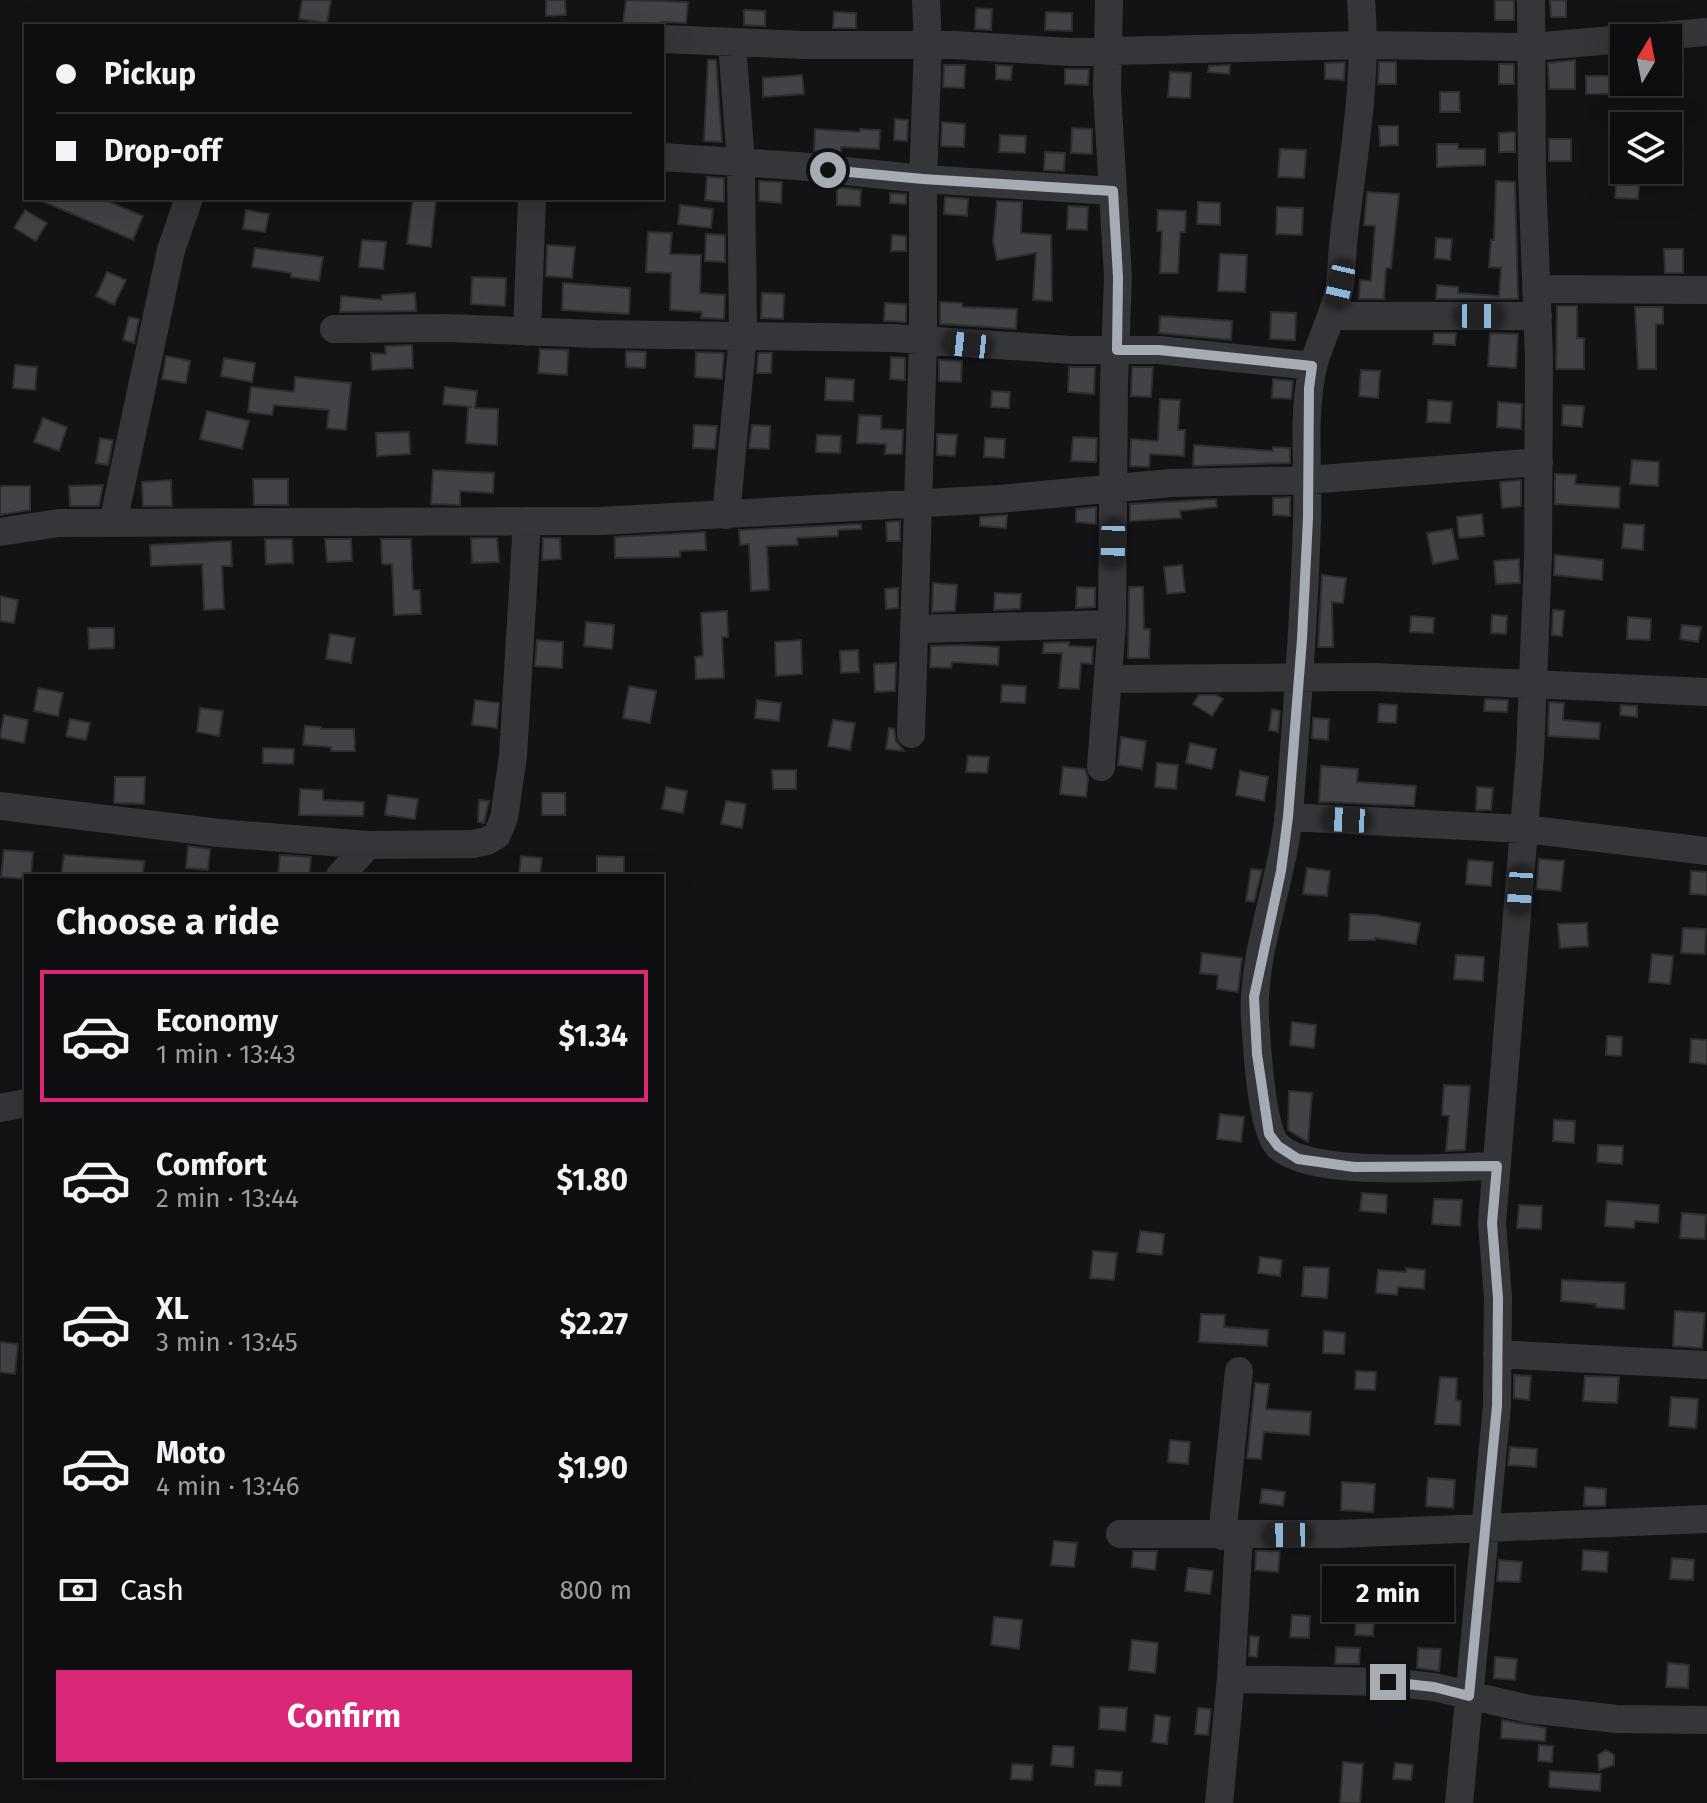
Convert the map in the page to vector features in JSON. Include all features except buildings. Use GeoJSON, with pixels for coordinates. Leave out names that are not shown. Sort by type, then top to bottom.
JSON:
{"type":"FeatureCollection","features":[{"type":"Feature","properties":{"kind":"street"},"geometry":{"type":"LineString","coordinates":[[911,734],[923,340],[923,179],[928,46],[926,0]]}},
{"type":"Feature","properties":{"kind":"street"},"geometry":{"type":"LineString","coordinates":[[1101,767],[1112,624],[1118,277],[1107,51],[1109,0]]}},
{"type":"Feature","properties":{"kind":"street"},"geometry":{"type":"LineString","coordinates":[[1361,0],[1362,106],[1343,238],[1340,284],[1332,316],[1312,366],[1309,388],[1299,676],[1288,817],[1281,871],[1254,997],[1257,1054],[1269,1134],[1278,1146],[1298,1159],[1354,1167],[1497,1166]]}},
{"type":"Feature","properties":{"kind":"street"},"geometry":{"type":"LineString","coordinates":[[1459,1803],[1497,1406],[1498,1298],[1492,1223],[1533,684],[1539,462],[1531,0]]}},
{"type":"Feature","properties":{"kind":"street"},"geometry":{"type":"LineString","coordinates":[[1682,34],[1707,32]]}},
{"type":"Feature","properties":{"kind":"street"},"geometry":{"type":"LineString","coordinates":[[664,39],[1107,51],[1363,45],[1531,47],[1610,40]]}},
{"type":"Feature","properties":{"kind":"street"},"geometry":{"type":"LineString","coordinates":[[726,515],[743,335],[741,163],[732,43]]}},
{"type":"Feature","properties":{"kind":"street"},"geometry":{"type":"LineString","coordinates":[[664,157],[1113,191]]}},
{"type":"Feature","properties":{"kind":"street"},"geometry":{"type":"LineString","coordinates":[[113,523],[171,250],[188,200]]}},
{"type":"Feature","properties":{"kind":"street"},"geometry":{"type":"LineString","coordinates":[[527,332],[532,200]]}},
{"type":"Feature","properties":{"kind":"street"},"geometry":{"type":"LineString","coordinates":[[1332,316],[1707,290]]}},
{"type":"Feature","properties":{"kind":"street"},"geometry":{"type":"LineString","coordinates":[[334,329],[448,328],[923,340],[1071,350],[1159,350],[1312,366]]}},
{"type":"Feature","properties":{"kind":"street"},"geometry":{"type":"LineString","coordinates":[[0,532],[59,523],[527,521],[726,515],[1171,483],[1308,480],[1539,462]]}},
{"type":"Feature","properties":{"kind":"street"},"geometry":{"type":"LineString","coordinates":[[0,806],[219,833],[368,845],[473,844],[487,841],[497,835],[504,818],[513,756],[527,521]]}},
{"type":"Feature","properties":{"kind":"street"},"geometry":{"type":"LineString","coordinates":[[914,629],[1112,624]]}},
{"type":"Feature","properties":{"kind":"street"},"geometry":{"type":"LineString","coordinates":[[1108,679],[1299,676],[1707,692]]}},
{"type":"Feature","properties":{"kind":"street"},"geometry":{"type":"LineString","coordinates":[[1288,817],[1524,829],[1707,851]]}},
{"type":"Feature","properties":{"kind":"street"},"geometry":{"type":"LineString","coordinates":[[342,874],[368,845]]}},
{"type":"Feature","properties":{"kind":"street"},"geometry":{"type":"LineString","coordinates":[[0,1108],[24,1103]]}},
{"type":"Feature","properties":{"kind":"street"},"geometry":{"type":"LineString","coordinates":[[1497,1354],[1707,1365]]}},
{"type":"Feature","properties":{"kind":"street"},"geometry":{"type":"LineString","coordinates":[[1219,1803],[1231,1679],[1230,1536],[1239,1371]]}},
{"type":"Feature","properties":{"kind":"street"},"geometry":{"type":"LineString","coordinates":[[1120,1534],[1230,1536],[1707,1519]]}},
{"type":"Feature","properties":{"kind":"street"},"geometry":{"type":"LineString","coordinates":[[1231,1679],[1388,1682],[1434,1687],[1529,1709],[1617,1719],[1707,1720]]}},
{"type":"Feature","properties":{"kind":"route"},"geometry":{"type":"LineString","coordinates":[[828,170],[1113,191],[1118,277],[1117,350],[1159,350],[1312,366],[1302,639],[1288,817],[1281,871],[1254,997],[1257,1054],[1269,1134],[1278,1146],[1298,1159],[1354,1167],[1497,1166],[1492,1223],[1498,1298],[1497,1406],[1469,1696],[1434,1687],[1388,1682]]}}]}
